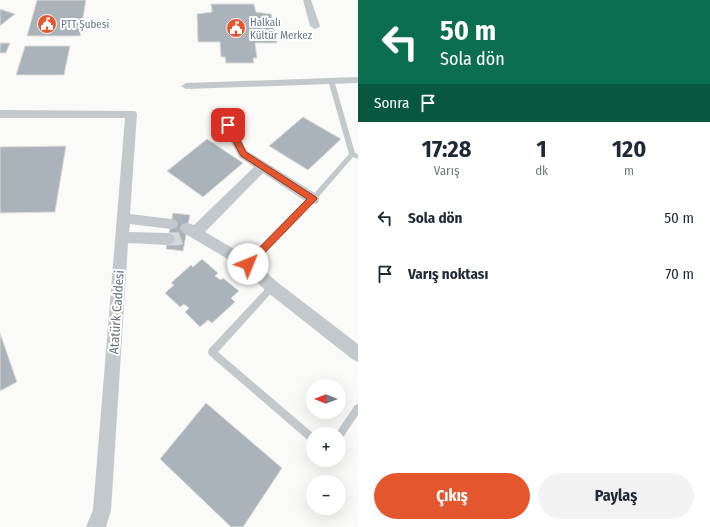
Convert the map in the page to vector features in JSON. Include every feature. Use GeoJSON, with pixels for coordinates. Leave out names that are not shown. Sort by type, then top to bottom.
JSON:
{"type":"FeatureCollection","features":[{"type":"Feature","properties":{"kind":"street"},"geometry":{"type":"LineString","coordinates":[[307,0],[315,26]]}},
{"type":"Feature","properties":{"kind":"street"},"geometry":{"type":"LineString","coordinates":[[186,86],[358,80]]}},
{"type":"Feature","properties":{"kind":"street","name":"Atatürk Caddesi"},"geometry":{"type":"LineString","coordinates":[[0,114],[131,114],[102,521]]}},
{"type":"Feature","properties":{"kind":"street"},"geometry":{"type":"LineString","coordinates":[[228,125],[243,154],[313,199]]}},
{"type":"Feature","properties":{"kind":"street"},"geometry":{"type":"LineString","coordinates":[[263,166],[191,233],[201,235],[248,264],[272,287],[358,354]]}},
{"type":"Feature","properties":{"kind":"street"},"geometry":{"type":"LineString","coordinates":[[124,218],[171,224]]}},
{"type":"Feature","properties":{"kind":"street"},"geometry":{"type":"LineString","coordinates":[[123,237],[168,238]]}},
{"type":"Feature","properties":{"kind":"lane"},"geometry":{"type":"LineString","coordinates":[[248,264],[355,155],[331,80]]}},
{"type":"Feature","properties":{"kind":"lane"},"geometry":{"type":"LineString","coordinates":[[272,287],[212,352],[306,433]]}},
{"type":"Feature","properties":{"kind":"lane"},"geometry":{"type":"LineString","coordinates":[[345,427],[358,408]]}},
{"type":"Feature","properties":{"kind":"building"},"geometry":{"type":"Polygon","coordinates":[[[37,0],[86,0],[80,36],[27,36],[37,0]]]}},
{"type":"Feature","properties":{"kind":"building","name":"Halkalı Kültür Merkez"},"geometry":{"type":"Polygon","coordinates":[[[211,4],[254,4],[256,12],[271,14],[277,43],[255,43],[257,58],[253,58],[254,63],[226,63],[225,57],[221,57],[220,42],[198,42],[197,14],[212,12],[211,4]]]}},
{"type":"Feature","properties":{"kind":"building"},"geometry":{"type":"Polygon","coordinates":[[[0,9],[15,14],[1,25],[0,25],[0,9]]]}},
{"type":"Feature","properties":{"kind":"building"},"geometry":{"type":"Polygon","coordinates":[[[0,43],[10,43],[6,53],[0,53],[0,43]]]}},
{"type":"Feature","properties":{"kind":"building"},"geometry":{"type":"Polygon","coordinates":[[[25,46],[70,46],[64,75],[16,75],[25,46]]]}},
{"type":"Feature","properties":{"kind":"building"},"geometry":{"type":"Polygon","coordinates":[[[303,117],[341,139],[308,170],[269,146],[303,117]]]}},
{"type":"Feature","properties":{"kind":"building"},"geometry":{"type":"Polygon","coordinates":[[[207,139],[243,163],[203,197],[167,171],[207,139]]]}},
{"type":"Feature","properties":{"kind":"building"},"geometry":{"type":"Polygon","coordinates":[[[66,146],[55,212],[0,213],[0,147],[66,146]]]}},
{"type":"Feature","properties":{"kind":"building"},"geometry":{"type":"Polygon","coordinates":[[[173,213],[190,215],[183,251],[166,249],[173,213]]]}},
{"type":"Feature","properties":{"kind":"building"},"geometry":{"type":"Polygon","coordinates":[[[202,259],[218,273],[215,276],[221,280],[223,278],[239,291],[231,298],[235,302],[212,323],[208,320],[200,327],[185,312],[189,308],[184,304],[180,307],[165,293],[174,285],[171,283],[191,265],[193,267],[202,259]]]}},
{"type":"Feature","properties":{"kind":"building"},"geometry":{"type":"Polygon","coordinates":[[[0,333],[17,382],[0,391],[0,333]]]}},
{"type":"Feature","properties":{"kind":"building"},"geometry":{"type":"Polygon","coordinates":[[[206,403],[282,468],[243,527],[231,527],[160,459],[206,403]]]}},
{"type":"Feature","properties":{"kind":"tunnel"},"geometry":{"type":"LineString","coordinates":[[168,239],[178,239],[186,236]]}},
{"type":"Feature","properties":{"kind":"place","name":"PTT Şubesi"},"geometry":{"type":"Point","coordinates":[47,24]}},
{"type":"Feature","properties":{"kind":"place","name":"Halkalı Kültür Merkez"},"geometry":{"type":"Point","coordinates":[236,28]}},
{"type":"Feature","properties":{"kind":"route"},"geometry":{"type":"LineString","coordinates":[[228,125],[243,154],[313,199],[248,264]]}}]}
